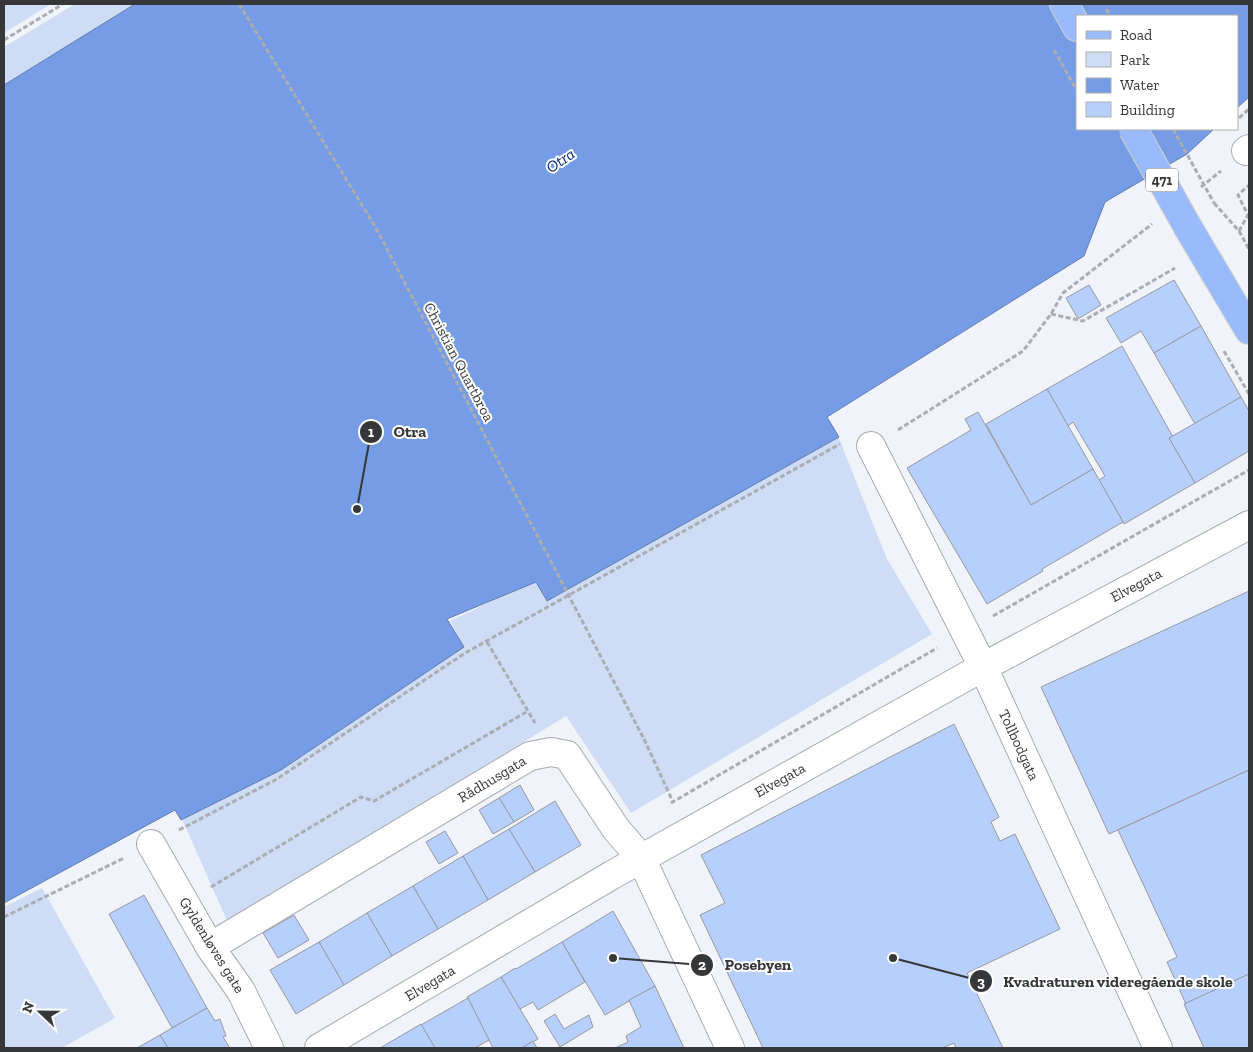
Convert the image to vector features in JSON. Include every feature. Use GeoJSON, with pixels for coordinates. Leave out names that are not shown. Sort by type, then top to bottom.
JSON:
{"type":"FeatureCollection","features":[{"type":"Feature","properties":{"kind":"main road"},"geometry":{"type":"LineString","coordinates":[[1064,4],[1076,25]]}},
{"type":"Feature","properties":{"kind":"main road","name":"471"},"geometry":{"type":"LineString","coordinates":[[1134,130],[1190,231],[1249,330]]}},
{"type":"Feature","properties":{"kind":"street","name":"Tollbodgata"},"geometry":{"type":"LineString","coordinates":[[871,446],[966,631],[1158,1048]]}},
{"type":"Feature","properties":{"kind":"street","name":"Elvegata"},"geometry":{"type":"LineString","coordinates":[[319,1048],[641,858],[983,667],[1249,525]]}},
{"type":"Feature","properties":{"kind":"street"},"geometry":{"type":"LineString","coordinates":[[551,752],[567,755],[616,829],[641,858],[730,1048]]}},
{"type":"Feature","properties":{"kind":"street","name":"Rådhusgata"},"geometry":{"type":"LineString","coordinates":[[210,947],[530,756],[551,752]]}},
{"type":"Feature","properties":{"kind":"street","name":"Gyldenløves gate"},"geometry":{"type":"LineString","coordinates":[[151,844],[210,947],[242,991],[269,1048]]}},
{"type":"Feature","properties":{"kind":"path"},"geometry":{"type":"LineString","coordinates":[[4,40],[62,4]]}},
{"type":"Feature","properties":{"kind":"path","name":"Christian Quartbroa"},"geometry":{"type":"LineString","coordinates":[[239,4],[376,228],[644,738],[673,802]]}},
{"type":"Feature","properties":{"kind":"path"},"geometry":{"type":"LineString","coordinates":[[1238,119],[1249,109]]}},
{"type":"Feature","properties":{"kind":"path"},"geometry":{"type":"LineString","coordinates":[[1174,130],[1214,203],[1239,231],[1249,249]]}},
{"type":"Feature","properties":{"kind":"path"},"geometry":{"type":"LineString","coordinates":[[1195,190],[1248,150]]}},
{"type":"Feature","properties":{"kind":"path"},"geometry":{"type":"LineString","coordinates":[[1239,231],[1248,215],[1238,195],[1249,185]]}},
{"type":"Feature","properties":{"kind":"path"},"geometry":{"type":"LineString","coordinates":[[4,917],[277,779],[465,654],[856,435],[871,446],[1023,351],[1051,314],[1062,292],[1156,220]]}},
{"type":"Feature","properties":{"kind":"path"},"geometry":{"type":"LineString","coordinates":[[1051,314],[1083,321],[1175,268]]}},
{"type":"Feature","properties":{"kind":"path"},"geometry":{"type":"LineString","coordinates":[[665,807],[966,631],[1249,470]]}},
{"type":"Feature","properties":{"kind":"path"},"geometry":{"type":"LineString","coordinates":[[487,642],[551,752]]}},
{"type":"Feature","properties":{"kind":"path"},"geometry":{"type":"LineString","coordinates":[[185,903],[360,797],[374,800],[528,711]]}},
{"type":"Feature","properties":{"kind":"green space"},"geometry":{"type":"Polygon","coordinates":[[[4,4],[51,4],[4,33],[4,4]]]}},
{"type":"Feature","properties":{"kind":"green space"},"geometry":{"type":"Polygon","coordinates":[[[75,4],[139,4],[4,87],[4,47],[75,4]]]}},
{"type":"Feature","properties":{"kind":"green space"},"geometry":{"type":"Polygon","coordinates":[[[838,436],[887,559],[932,634],[631,813],[566,716],[228,923],[182,819],[463,646],[450,621],[535,581],[546,601],[838,436]]]}},
{"type":"Feature","properties":{"kind":"green space"},"geometry":{"type":"Polygon","coordinates":[[[42,888],[115,1018],[62,1048],[4,1048],[4,907],[42,888]]]}},
{"type":"Feature","properties":{"kind":"water","name":"Otra"},"geometry":{"type":"Polygon","coordinates":[[[135,4],[1249,4],[1249,97],[1238,107],[1238,15],[1076,15],[1076,130],[1213,130],[1187,154],[1105,202],[1084,256],[827,417],[839,437],[547,601],[536,582],[447,619],[464,647],[281,770],[181,820],[175,810],[4,903],[4,85],[135,4]]]}},
{"type":"Feature","properties":{"kind":"building"},"geometry":{"type":"Polygon","coordinates":[[[1174,280],[1201,326],[1154,353],[1141,331],[1121,343],[1106,318],[1174,280]]]}},
{"type":"Feature","properties":{"kind":"building"},"geometry":{"type":"Polygon","coordinates":[[[1089,285],[1101,305],[1078,319],[1066,298],[1089,285]]]}},
{"type":"Feature","properties":{"kind":"building"},"geometry":{"type":"Polygon","coordinates":[[[1201,326],[1241,397],[1195,424],[1154,353],[1201,326]]]}},
{"type":"Feature","properties":{"kind":"building"},"geometry":{"type":"Polygon","coordinates":[[[1122,346],[1173,437],[1169,438],[1195,483],[1124,524],[1099,480],[1105,476],[1073,422],[1068,426],[1047,389],[1122,346]]]}},
{"type":"Feature","properties":{"kind":"building"},"geometry":{"type":"Polygon","coordinates":[[[1047,389],[1093,469],[1031,505],[986,424],[1047,389]]]}},
{"type":"Feature","properties":{"kind":"building"},"geometry":{"type":"Polygon","coordinates":[[[1241,397],[1249,411],[1249,451],[1195,483],[1169,438],[1241,397]]]}},
{"type":"Feature","properties":{"kind":"building"},"geometry":{"type":"Polygon","coordinates":[[[978,412],[1031,505],[1093,469],[1123,522],[1042,569],[1043,571],[987,604],[907,468],[971,430],[965,419],[978,412]]]}},
{"type":"Feature","properties":{"kind":"building"},"geometry":{"type":"Polygon","coordinates":[[[1249,591],[1249,770],[1109,834],[1041,687],[1249,591]]]}},
{"type":"Feature","properties":{"kind":"building"},"geometry":{"type":"Polygon","coordinates":[[[954,724],[999,817],[991,822],[1000,841],[1015,834],[1060,929],[967,973],[1003,1048],[956,1048],[954,1043],[942,1048],[763,1048],[700,915],[725,903],[701,855],[954,724]]]}},
{"type":"Feature","properties":{"kind":"building"},"geometry":{"type":"Polygon","coordinates":[[[1249,770],[1249,974],[1186,1004],[1167,962],[1177,957],[1118,830],[1249,770]]]}},
{"type":"Feature","properties":{"kind":"building"},"geometry":{"type":"Polygon","coordinates":[[[520,785],[534,810],[514,822],[499,798],[520,785]]]}},
{"type":"Feature","properties":{"kind":"building"},"geometry":{"type":"Polygon","coordinates":[[[499,798],[514,822],[493,834],[479,810],[499,798]]]}},
{"type":"Feature","properties":{"kind":"building"},"geometry":{"type":"Polygon","coordinates":[[[555,801],[581,845],[535,872],[509,829],[555,801]]]}},
{"type":"Feature","properties":{"kind":"building"},"geometry":{"type":"Polygon","coordinates":[[[509,829],[535,872],[488,900],[463,856],[509,829]]]}},
{"type":"Feature","properties":{"kind":"building"},"geometry":{"type":"Polygon","coordinates":[[[445,831],[458,853],[439,864],[426,842],[445,831]]]}},
{"type":"Feature","properties":{"kind":"building"},"geometry":{"type":"Polygon","coordinates":[[[463,856],[488,900],[438,929],[413,886],[463,856]]]}},
{"type":"Feature","properties":{"kind":"building"},"geometry":{"type":"Polygon","coordinates":[[[413,886],[438,929],[392,956],[367,913],[413,886]]]}},
{"type":"Feature","properties":{"kind":"building"},"geometry":{"type":"Polygon","coordinates":[[[144,895],[207,1008],[172,1028],[109,914],[144,895]]]}},
{"type":"Feature","properties":{"kind":"building"},"geometry":{"type":"Polygon","coordinates":[[[613,911],[655,986],[605,1015],[562,942],[613,911]]]}},
{"type":"Feature","properties":{"kind":"building"},"geometry":{"type":"Polygon","coordinates":[[[367,913],[392,956],[344,985],[319,942],[367,913]]]}},
{"type":"Feature","properties":{"kind":"building"},"geometry":{"type":"Polygon","coordinates":[[[294,915],[309,940],[278,958],[263,933],[294,915]]]}},
{"type":"Feature","properties":{"kind":"building"},"geometry":{"type":"Polygon","coordinates":[[[319,942],[344,985],[296,1014],[270,970],[319,942]]]}},
{"type":"Feature","properties":{"kind":"building"},"geometry":{"type":"Polygon","coordinates":[[[562,942],[585,982],[538,1010],[533,1002],[520,1009],[501,977],[562,942]]]}},
{"type":"Feature","properties":{"kind":"building"},"geometry":{"type":"Polygon","coordinates":[[[1249,974],[1249,1048],[1204,1048],[1184,1004],[1249,974]]]}},
{"type":"Feature","properties":{"kind":"building"},"geometry":{"type":"Polygon","coordinates":[[[501,977],[538,1039],[522,1048],[493,1048],[467,997],[501,977]]]}},
{"type":"Feature","properties":{"kind":"building"},"geometry":{"type":"Polygon","coordinates":[[[655,986],[684,1048],[615,1048],[628,1042],[626,1036],[641,1027],[629,1000],[655,986]]]}},
{"type":"Feature","properties":{"kind":"building"},"geometry":{"type":"Polygon","coordinates":[[[468,998],[489,1040],[475,1048],[435,1048],[421,1025],[468,998]]]}},
{"type":"Feature","properties":{"kind":"building"},"geometry":{"type":"Polygon","coordinates":[[[207,1008],[215,1021],[220,1019],[226,1036],[223,1037],[230,1048],[168,1048],[160,1035],[207,1008]]]}},
{"type":"Feature","properties":{"kind":"building"},"geometry":{"type":"Polygon","coordinates":[[[555,1014],[564,1029],[589,1015],[593,1027],[560,1047],[544,1021],[555,1014]]]}},
{"type":"Feature","properties":{"kind":"building"},"geometry":{"type":"Polygon","coordinates":[[[421,1024],[435,1048],[380,1048],[421,1024]]]}},
{"type":"Feature","properties":{"kind":"building"},"geometry":{"type":"Polygon","coordinates":[[[160,1035],[168,1048],[137,1048],[160,1035]]]}},
{"type":"Feature","properties":{"kind":"building"},"geometry":{"type":"Polygon","coordinates":[[[533,1041],[537,1048],[522,1048],[533,1041]]]}},
{"type":"Feature","properties":{"kind":"place","name":"Otra"},"geometry":{"type":"Point","coordinates":[357,509]}},
{"type":"Feature","properties":{"kind":"place","name":"Posebyen"},"geometry":{"type":"Point","coordinates":[613,958]}},
{"type":"Feature","properties":{"kind":"place","name":"Kvadraturen videregående skole"},"geometry":{"type":"Point","coordinates":[893,958]}}]}
